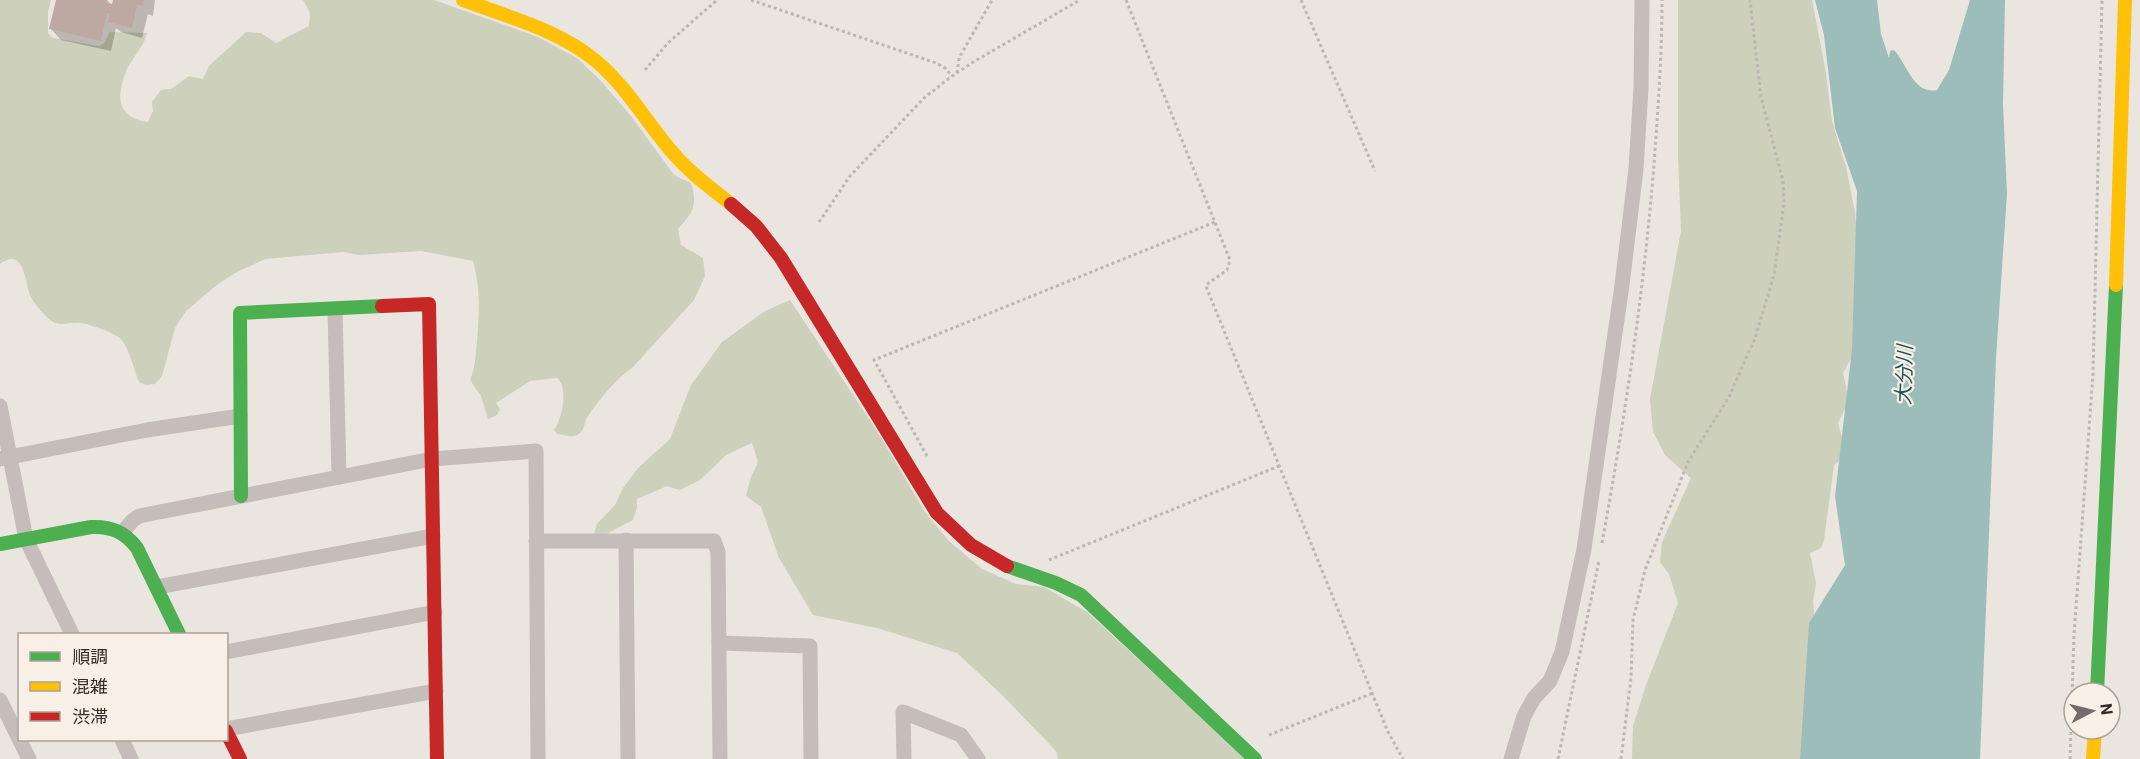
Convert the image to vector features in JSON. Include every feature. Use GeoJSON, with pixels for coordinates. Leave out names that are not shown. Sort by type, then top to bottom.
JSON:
{"type":"FeatureCollection","features":[{"type":"Feature","properties":{"kind":"street"},"geometry":{"type":"LineString","coordinates":[[463,0],[480,3],[550,35],[580,51],[607,70],[626,90],[650,125],[679,160],[760,230],[781,258],[937,513],[957,534],[978,551],[999,562],[1055,582],[1081,595],[1255,759]]}},
{"type":"Feature","properties":{"kind":"street"},"geometry":{"type":"LineString","coordinates":[[1511,759],[1524,716],[1534,698],[1550,681],[1562,652],[1584,549],[1622,285],[1636,169],[1641,88],[1642,0]]}},
{"type":"Feature","properties":{"kind":"street"},"geometry":{"type":"LineString","coordinates":[[2098,681],[2114,363],[2125,0]]}},
{"type":"Feature","properties":{"kind":"street"},"geometry":{"type":"LineString","coordinates":[[241,496],[240,313],[429,304],[437,759]]}},
{"type":"Feature","properties":{"kind":"street"},"geometry":{"type":"LineString","coordinates":[[335,309],[339,477]]}},
{"type":"Feature","properties":{"kind":"street"},"geometry":{"type":"LineString","coordinates":[[0,406],[5,458],[26,539],[72,633]]}},
{"type":"Feature","properties":{"kind":"street"},"geometry":{"type":"LineString","coordinates":[[5,458],[147,430],[240,416]]}},
{"type":"Feature","properties":{"kind":"street"},"geometry":{"type":"LineString","coordinates":[[122,533],[139,516],[432,459],[536,451],[538,759]]}},
{"type":"Feature","properties":{"kind":"street"},"geometry":{"type":"LineString","coordinates":[[0,544],[100,526],[113,528],[122,533],[137,548],[180,633]]}},
{"type":"Feature","properties":{"kind":"street"},"geometry":{"type":"LineString","coordinates":[[157,587],[434,536]]}},
{"type":"Feature","properties":{"kind":"street"},"geometry":{"type":"LineString","coordinates":[[626,540],[628,759]]}},
{"type":"Feature","properties":{"kind":"street"},"geometry":{"type":"LineString","coordinates":[[536,541],[714,541],[718,552],[720,759]]}},
{"type":"Feature","properties":{"kind":"street"},"geometry":{"type":"LineString","coordinates":[[228,652],[435,612]]}},
{"type":"Feature","properties":{"kind":"street"},"geometry":{"type":"LineString","coordinates":[[719,643],[810,646],[811,759]]}},
{"type":"Feature","properties":{"kind":"street"},"geometry":{"type":"LineString","coordinates":[[228,730],[436,691]]}},
{"type":"Feature","properties":{"kind":"street"},"geometry":{"type":"LineString","coordinates":[[0,700],[18,737]]}},
{"type":"Feature","properties":{"kind":"street"},"geometry":{"type":"LineString","coordinates":[[904,759],[903,712],[961,735],[978,759]]}},
{"type":"Feature","properties":{"kind":"street"},"geometry":{"type":"LineString","coordinates":[[228,734],[240,759]]}},
{"type":"Feature","properties":{"kind":"street"},"geometry":{"type":"LineString","coordinates":[[20,741],[29,759]]}},
{"type":"Feature","properties":{"kind":"street"},"geometry":{"type":"LineString","coordinates":[[122,741],[131,759]]}},
{"type":"Feature","properties":{"kind":"street"},"geometry":{"type":"LineString","coordinates":[[2093,759],[2094,741]]}},
{"type":"Feature","properties":{"kind":"path"},"geometry":{"type":"LineString","coordinates":[[645,70],[668,43],[717,0]]}},
{"type":"Feature","properties":{"kind":"path"},"geometry":{"type":"LineString","coordinates":[[751,0],[936,63],[952,76]]}},
{"type":"Feature","properties":{"kind":"path"},"geometry":{"type":"LineString","coordinates":[[957,73],[963,49],[992,0]]}},
{"type":"Feature","properties":{"kind":"path"},"geometry":{"type":"LineString","coordinates":[[819,222],[861,162],[924,98],[952,76],[1080,0]]}},
{"type":"Feature","properties":{"kind":"path"},"geometry":{"type":"LineString","coordinates":[[1126,0],[1230,263],[1227,270],[1206,285],[1207,289],[1388,732],[1403,759]]}},
{"type":"Feature","properties":{"kind":"path"},"geometry":{"type":"LineString","coordinates":[[1301,0],[1375,171]]}},
{"type":"Feature","properties":{"kind":"path"},"geometry":{"type":"LineString","coordinates":[[1622,759],[1631,678],[1633,620],[1645,570],[1688,462],[1729,397],[1751,348],[1774,276],[1784,203],[1783,182],[1761,97],[1750,0]]}},
{"type":"Feature","properties":{"kind":"path"},"geometry":{"type":"LineString","coordinates":[[2070,759],[2074,635],[2093,374],[2102,0]]}},
{"type":"Feature","properties":{"kind":"path"},"geometry":{"type":"LineString","coordinates":[[927,456],[874,360],[1215,222]]}},
{"type":"Feature","properties":{"kind":"path"},"geometry":{"type":"LineString","coordinates":[[1049,560],[1279,466]]}},
{"type":"Feature","properties":{"kind":"path"},"geometry":{"type":"LineString","coordinates":[[1269,735],[1372,693]]}},
{"type":"Feature","properties":{"kind":"green space"},"geometry":{"type":"Polygon","coordinates":[[[0,0],[51,0],[48,12],[48,33],[53,38],[99,46],[104,43],[110,32],[147,33],[125,74],[120,99],[125,112],[138,120],[148,122],[153,111],[152,102],[161,90],[171,89],[189,76],[203,79],[209,66],[246,32],[261,33],[276,43],[309,26],[310,13],[303,0],[434,0],[538,37],[577,58],[601,81],[631,116],[674,175],[691,183],[693,208],[678,229],[681,245],[703,258],[705,276],[694,300],[634,366],[609,389],[588,416],[582,431],[575,436],[557,434],[554,430],[560,419],[563,404],[563,389],[557,378],[530,381],[496,403],[500,409],[497,415],[488,419],[481,396],[470,380],[475,361],[479,312],[473,261],[421,251],[359,255],[344,252],[265,259],[235,273],[186,311],[175,328],[162,376],[155,384],[146,385],[139,382],[130,355],[121,339],[97,327],[82,323],[53,322],[42,312],[30,295],[19,262],[14,259],[0,264],[0,0]]]}},
{"type":"Feature","properties":{"kind":"green space"},"geometry":{"type":"Polygon","coordinates":[[[1678,0],[1812,0],[1825,67],[1832,121],[1846,167],[1855,212],[1858,253],[1855,351],[1843,373],[1849,401],[1838,423],[1844,446],[1843,458],[1834,465],[1824,540],[1821,548],[1810,553],[1816,583],[1813,602],[1819,658],[1807,759],[1632,759],[1633,726],[1646,685],[1678,603],[1669,574],[1660,562],[1662,542],[1691,478],[1665,455],[1653,432],[1650,399],[1681,231],[1678,156],[1678,0]]]}},
{"type":"Feature","properties":{"kind":"green space"},"geometry":{"type":"Polygon","coordinates":[[[790,300],[877,431],[925,512],[949,541],[982,569],[1016,584],[1044,587],[1087,612],[1246,759],[1058,759],[1056,751],[1001,694],[957,653],[877,628],[813,615],[779,558],[761,507],[746,496],[758,462],[752,443],[726,455],[700,480],[680,490],[667,486],[637,499],[633,520],[606,534],[594,534],[597,524],[615,505],[623,488],[638,468],[670,439],[691,385],[722,342],[765,311],[790,300]]]}},
{"type":"Feature","properties":{"kind":"water","name":"大分川"},"geometry":{"type":"Polygon","coordinates":[[[1815,0],[1877,0],[1881,34],[1889,58],[1890,51],[1894,50],[1922,88],[1937,90],[1949,70],[1970,0],[2005,0],[2003,104],[2007,194],[1996,358],[1980,759],[1800,759],[1809,623],[1845,565],[1835,496],[1852,349],[1857,191],[1835,128],[1824,35],[1815,0]]]}},
{"type":"Feature","properties":{"kind":"building"},"geometry":{"type":"Polygon","coordinates":[[[56,0],[107,0],[106,3],[112,4],[113,0],[144,0],[143,6],[137,4],[132,28],[108,22],[110,13],[107,13],[101,41],[49,29],[56,0]]]}},
{"type":"Feature","properties":{"kind":"traffic: fast"},"geometry":{"type":"LineString","coordinates":[[2098,681],[2116,285]]}},
{"type":"Feature","properties":{"kind":"traffic: fast"},"geometry":{"type":"LineString","coordinates":[[241,496],[240,313],[382,306]]}},
{"type":"Feature","properties":{"kind":"traffic: fast"},"geometry":{"type":"LineString","coordinates":[[0,544],[91,527],[117,531],[137,548],[179,633]]}},
{"type":"Feature","properties":{"kind":"traffic: fast"},"geometry":{"type":"LineString","coordinates":[[1007,566],[1056,583],[1081,595],[1255,759]]}},
{"type":"Feature","properties":{"kind":"traffic: slow"},"geometry":{"type":"LineString","coordinates":[[463,0],[550,33],[582,50],[617,82],[680,160],[731,204]]}},
{"type":"Feature","properties":{"kind":"traffic: slow"},"geometry":{"type":"LineString","coordinates":[[2116,285],[2125,0]]}},
{"type":"Feature","properties":{"kind":"traffic: slow"},"geometry":{"type":"LineString","coordinates":[[2093,759],[2094,741]]}},
{"type":"Feature","properties":{"kind":"traffic: jam"},"geometry":{"type":"LineString","coordinates":[[731,204],[756,226],[781,258],[937,513],[971,545],[1007,566]]}},
{"type":"Feature","properties":{"kind":"traffic: jam"},"geometry":{"type":"LineString","coordinates":[[382,306],[429,304],[437,759]]}},
{"type":"Feature","properties":{"kind":"traffic: jam"},"geometry":{"type":"LineString","coordinates":[[228,735],[240,759]]}}]}
